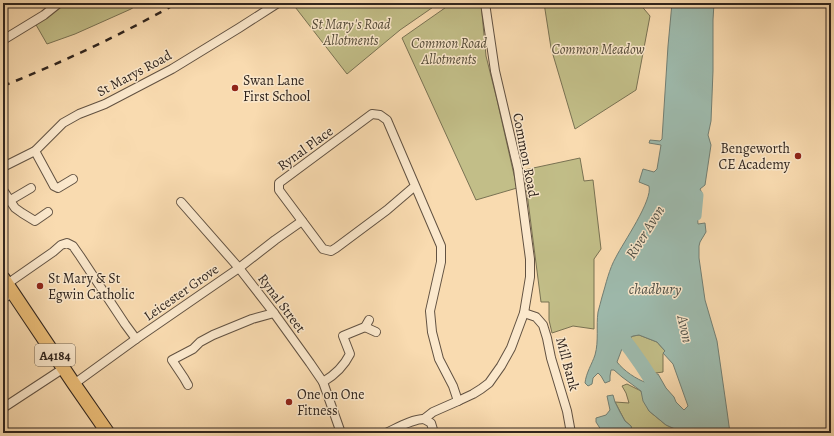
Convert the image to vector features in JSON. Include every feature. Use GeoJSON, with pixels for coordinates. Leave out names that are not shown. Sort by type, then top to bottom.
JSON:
{"type":"FeatureCollection","features":[{"type":"Feature","properties":{"kind":"main road","name":"A4184"},"geometry":{"type":"LineString","coordinates":[[6,288],[64,368],[108,433]]}},
{"type":"Feature","properties":{"kind":"street"},"geometry":{"type":"LineString","coordinates":[[3,40],[44,15],[59,3]]}},
{"type":"Feature","properties":{"kind":"street","name":"St Marys Road"},"geometry":{"type":"LineString","coordinates":[[3,167],[35,151],[64,124],[79,114],[105,104],[172,69],[278,3]]}},
{"type":"Feature","properties":{"kind":"street","name":"Common Road"},"geometry":{"type":"LineString","coordinates":[[458,401],[482,389],[488,383],[512,348],[524,313],[530,277],[530,259],[518,169],[495,71],[485,3]]}},
{"type":"Feature","properties":{"kind":"street","name":"Rynal Place"},"geometry":{"type":"LineString","coordinates":[[415,186],[364,228],[331,251],[323,249],[279,190],[279,183],[372,114],[380,114],[387,120],[441,246],[441,262],[430,311],[432,332],[440,359],[453,386],[458,401]]}},
{"type":"Feature","properties":{"kind":"street"},"geometry":{"type":"LineString","coordinates":[[35,151],[54,186],[58,188],[73,179]]}},
{"type":"Feature","properties":{"kind":"street"},"geometry":{"type":"LineString","coordinates":[[9,201],[31,188]]}},
{"type":"Feature","properties":{"kind":"street"},"geometry":{"type":"LineString","coordinates":[[3,190],[15,208],[35,221],[48,212]]}},
{"type":"Feature","properties":{"kind":"street","name":"Rynal Street"},"geometry":{"type":"LineString","coordinates":[[181,202],[239,268],[274,312],[323,382],[341,433]]}},
{"type":"Feature","properties":{"kind":"street","name":"Leicester Grove"},"geometry":{"type":"LineString","coordinates":[[74,384],[239,268],[302,221]]}},
{"type":"Feature","properties":{"kind":"street"},"geometry":{"type":"LineString","coordinates":[[6,288],[62,244],[67,243],[73,246],[136,339]]}},
{"type":"Feature","properties":{"kind":"street"},"geometry":{"type":"LineString","coordinates":[[188,385],[172,360],[185,354],[200,342],[213,335],[252,319],[274,312]]}},
{"type":"Feature","properties":{"kind":"street","name":"Mill Bank"},"geometry":{"type":"LineString","coordinates":[[524,313],[536,317],[543,325],[567,411],[571,433]]}},
{"type":"Feature","properties":{"kind":"street"},"geometry":{"type":"LineString","coordinates":[[323,382],[337,372],[347,361],[350,354],[343,336],[367,324],[376,332]]}},
{"type":"Feature","properties":{"kind":"street"},"geometry":{"type":"LineString","coordinates":[[3,408],[64,368]]}},
{"type":"Feature","properties":{"kind":"street"},"geometry":{"type":"LineString","coordinates":[[386,433],[414,421],[424,419],[433,412],[458,401]]}},
{"type":"Feature","properties":{"kind":"street"},"geometry":{"type":"LineString","coordinates":[[424,419],[431,423],[434,433]]}},
{"type":"Feature","properties":{"kind":"green space"},"geometry":{"type":"Polygon","coordinates":[[[65,3],[140,3],[131,9],[75,34],[47,44],[35,23],[65,3]]]}},
{"type":"Feature","properties":{"kind":"green space","name":"St Mary's Road Allotments"},"geometry":{"type":"Polygon","coordinates":[[[292,3],[439,3],[400,30],[347,74],[292,3]]]}},
{"type":"Feature","properties":{"kind":"green space","name":"Common Road Allotments"},"geometry":{"type":"Polygon","coordinates":[[[452,3],[481,3],[486,56],[517,188],[476,200],[402,38],[452,3]]]}},
{"type":"Feature","properties":{"kind":"green space","name":"Common Meadow"},"geometry":{"type":"Polygon","coordinates":[[[544,3],[639,3],[650,16],[636,90],[575,129],[551,48],[544,3]]]}},
{"type":"Feature","properties":{"kind":"green space"},"geometry":{"type":"Polygon","coordinates":[[[580,158],[584,181],[593,180],[601,249],[594,259],[594,329],[573,326],[552,333],[549,320],[549,302],[541,302],[524,170],[580,158]]]}},
{"type":"Feature","properties":{"kind":"green space"},"geometry":{"type":"Polygon","coordinates":[[[639,335],[657,342],[665,351],[663,354],[663,372],[648,374],[629,339],[633,336],[639,335]]]}},
{"type":"Feature","properties":{"kind":"green space"},"geometry":{"type":"Polygon","coordinates":[[[627,384],[641,391],[649,411],[666,425],[684,433],[633,433],[631,426],[625,421],[615,402],[629,403],[622,386],[627,384]]]}},
{"type":"Feature","properties":{"kind":"water","name":"chadbury"},"geometry":{"type":"Polygon","coordinates":[[[672,3],[714,3],[711,121],[708,135],[711,145],[705,185],[700,189],[702,193],[696,198],[698,224],[705,223],[706,232],[699,246],[699,258],[705,300],[717,341],[730,433],[684,433],[666,425],[649,411],[643,401],[641,391],[614,370],[611,370],[610,381],[605,383],[598,373],[593,378],[592,384],[588,386],[585,383],[596,350],[598,312],[610,272],[616,257],[637,222],[647,201],[649,186],[639,182],[643,169],[654,172],[657,169],[661,145],[649,143],[650,140],[660,141],[662,139],[672,3]],[[639,335],[629,338],[635,348],[630,352],[623,346],[617,362],[630,374],[647,383],[648,379],[646,375],[650,372],[653,374],[658,374],[676,402],[684,410],[688,406],[673,364],[663,353],[665,351],[657,342],[639,335]]]}},
{"type":"Feature","properties":{"kind":"water"},"geometry":{"type":"Polygon","coordinates":[[[613,395],[620,412],[625,421],[631,426],[633,433],[603,433],[596,422],[596,418],[606,415],[610,410],[607,396],[613,395]]]}},
{"type":"Feature","properties":{"kind":"waterway"},"geometry":{"type":"LineString","coordinates":[[697,216],[699,195]]}},
{"type":"Feature","properties":{"kind":"waterway","name":"River Avon"},"geometry":{"type":"LineString","coordinates":[[620,335],[640,362],[658,391]]}},
{"type":"Feature","properties":{"kind":"railway"},"geometry":{"type":"LineString","coordinates":[[3,86],[92,48],[177,3]]}},
{"type":"Feature","properties":{"kind":"place","name":"Swan Lane First School"},"geometry":{"type":"Point","coordinates":[235,88]}},
{"type":"Feature","properties":{"kind":"place","name":"Bengeworth CE Academy"},"geometry":{"type":"Point","coordinates":[798,156]}},
{"type":"Feature","properties":{"kind":"place","name":"St Mary & St Egwin Catholic"},"geometry":{"type":"Point","coordinates":[40,286]}},
{"type":"Feature","properties":{"kind":"place","name":"One on One Fitness"},"geometry":{"type":"Point","coordinates":[289,402]}},
{"type":"Feature","properties":{"kind":"water label","name":"Avon"},"geometry":{"type":"Point","coordinates":[685,329]}}]}
